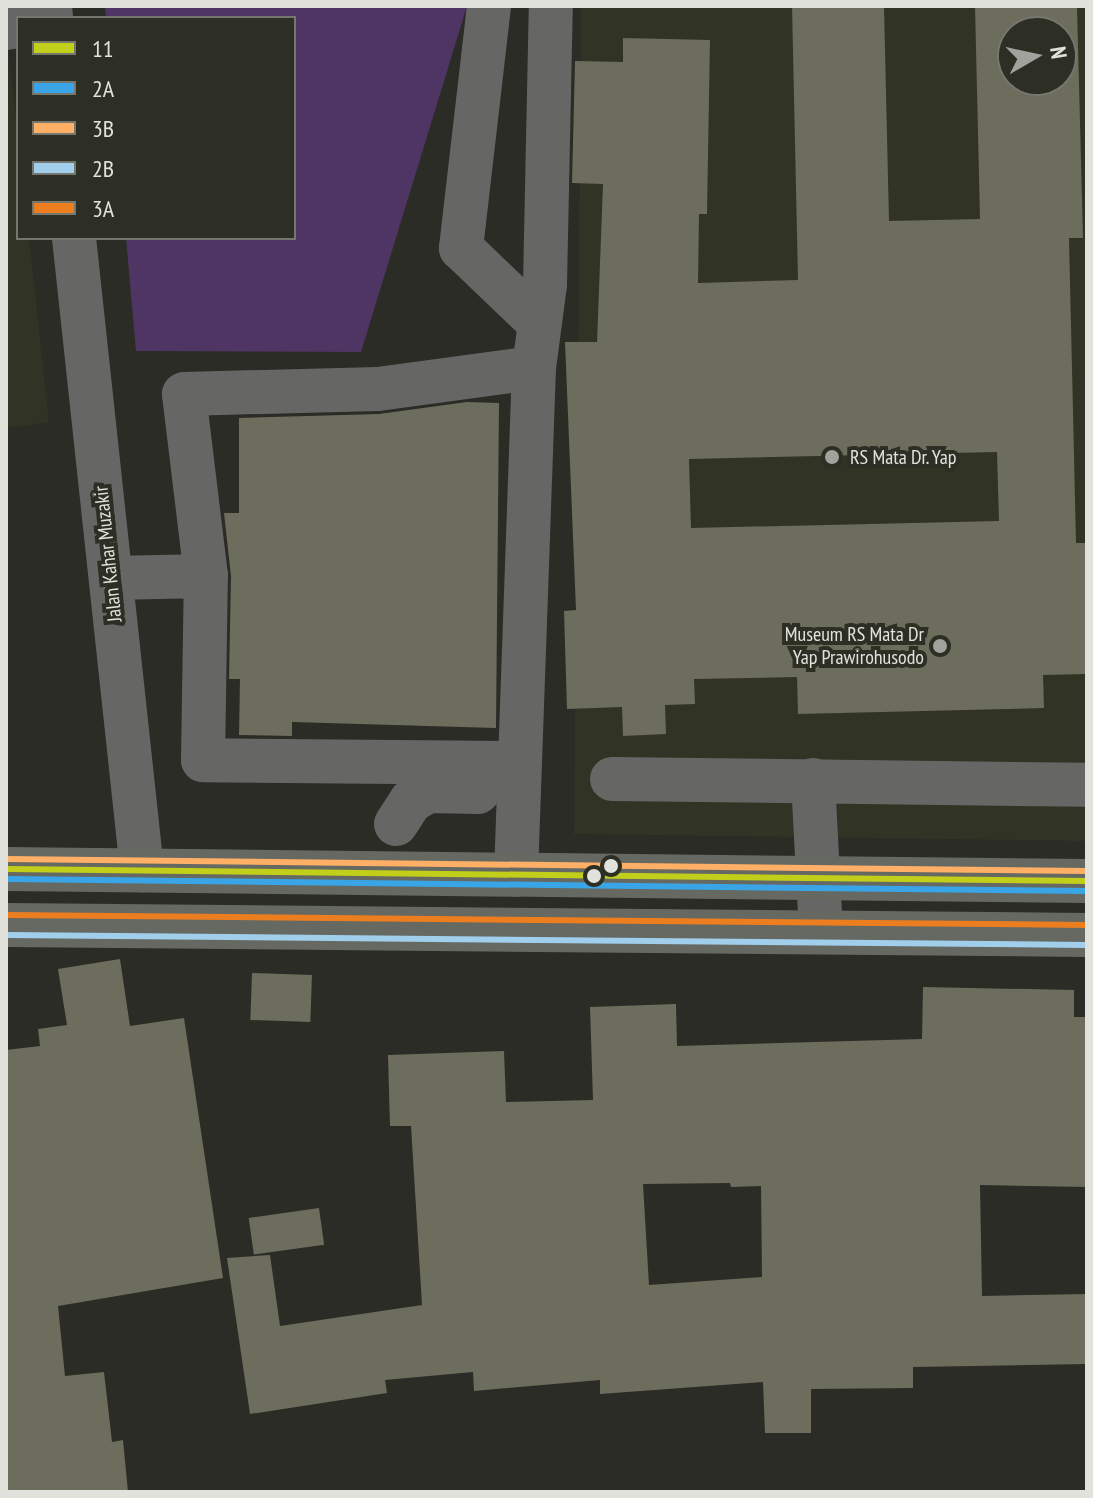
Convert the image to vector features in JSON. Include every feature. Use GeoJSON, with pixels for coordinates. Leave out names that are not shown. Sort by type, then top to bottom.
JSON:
{"type":"FeatureCollection","features":[{"type":"Feature","properties":{"kind":"main road"},"geometry":{"type":"LineString","coordinates":[[6,869],[1087,881]]}},
{"type":"Feature","properties":{"kind":"main road"},"geometry":{"type":"LineString","coordinates":[[142,870],[147,926]]}},
{"type":"Feature","properties":{"kind":"main road"},"geometry":{"type":"LineString","coordinates":[[6,925],[1087,935]]}},
{"type":"Feature","properties":{"kind":"street"},"geometry":{"type":"LineString","coordinates":[[489,6],[461,248],[541,303]]}},
{"type":"Feature","properties":{"kind":"street"},"geometry":{"type":"LineString","coordinates":[[516,875],[517,763],[534,368],[541,303],[551,6]]}},
{"type":"Feature","properties":{"kind":"street","name":"Jalan Kahar Muzakir"},"geometry":{"type":"LineString","coordinates":[[74,240],[142,870]]}},
{"type":"Feature","properties":{"kind":"street"},"geometry":{"type":"LineString","coordinates":[[517,763],[203,760],[206,576],[184,394],[378,389],[534,368]]}},
{"type":"Feature","properties":{"kind":"street"},"geometry":{"type":"LineString","coordinates":[[111,578],[206,576]]}},
{"type":"Feature","properties":{"kind":"street"},"geometry":{"type":"LineString","coordinates":[[396,873],[397,763]]}},
{"type":"Feature","properties":{"kind":"street"},"geometry":{"type":"LineString","coordinates":[[612,779],[1087,785]]}},
{"type":"Feature","properties":{"kind":"street"},"geometry":{"type":"LineString","coordinates":[[813,780],[821,932]]}},
{"type":"Feature","properties":{"kind":"street"},"geometry":{"type":"LineString","coordinates":[[396,824],[411,801],[428,791],[492,793],[517,818]]}},
{"type":"Feature","properties":{"kind":"shaded area"},"geometry":{"type":"Polygon","coordinates":[[[105,6],[467,6],[361,352],[136,351],[126,240],[296,240],[296,16],[106,16],[105,6]]]}},
{"type":"Feature","properties":{"kind":"shaded area","name":"RS Mata Dr. Yap"},"geometry":{"type":"Polygon","coordinates":[[[581,6],[1087,6],[1087,841],[574,834],[581,6]]]}},
{"type":"Feature","properties":{"kind":"shaded area"},"geometry":{"type":"Polygon","coordinates":[[[6,27],[16,119],[16,240],[29,240],[49,422],[6,428],[6,27]]]}},
{"type":"Feature","properties":{"kind":"building","name":"RS Mata Dr. Yap"},"geometry":{"type":"Polygon","coordinates":[[[792,6],[884,6],[889,221],[980,219],[975,6],[1077,6],[1083,238],[1069,238],[1076,543],[1087,543],[1087,674],[1043,675],[1044,708],[798,714],[797,677],[694,679],[695,704],[665,705],[666,734],[623,736],[622,707],[567,709],[564,611],[576,610],[565,342],[597,342],[603,184],[572,183],[575,61],[623,62],[623,38],[710,40],[707,214],[699,214],[698,283],[798,280],[792,6]],[[997,452],[689,459],[691,528],[999,521],[997,452]]]}},
{"type":"Feature","properties":{"kind":"building"},"geometry":{"type":"Polygon","coordinates":[[[467,402],[499,403],[496,728],[292,722],[292,736],[239,735],[240,679],[229,679],[231,576],[224,513],[239,513],[239,418],[379,414],[467,402]]]}},
{"type":"Feature","properties":{"kind":"building"},"geometry":{"type":"Polygon","coordinates":[[[120,959],[130,1026],[184,1018],[223,1278],[58,1306],[65,1376],[104,1372],[112,1442],[123,1440],[128,1492],[6,1492],[6,1050],[40,1046],[38,1029],[67,1025],[58,969],[120,959]]]}},
{"type":"Feature","properties":{"kind":"building"},"geometry":{"type":"Polygon","coordinates":[[[252,973],[312,975],[310,1022],[250,1020],[252,973]]]}},
{"type":"Feature","properties":{"kind":"building"},"geometry":{"type":"Polygon","coordinates":[[[923,987],[1074,990],[1074,1017],[1087,1017],[1087,1187],[980,1185],[982,1296],[1087,1294],[1087,1364],[913,1367],[913,1388],[811,1389],[811,1433],[765,1433],[763,1382],[600,1394],[600,1380],[474,1391],[473,1372],[385,1380],[387,1393],[250,1414],[227,1258],[270,1255],[280,1326],[422,1305],[411,1126],[390,1126],[388,1055],[504,1051],[506,1102],[593,1100],[590,1007],[676,1004],[677,1046],[922,1039],[923,987]],[[730,1183],[643,1184],[649,1285],[762,1277],[761,1186],[731,1187],[730,1183]]]}},
{"type":"Feature","properties":{"kind":"building"},"geometry":{"type":"Polygon","coordinates":[[[319,1208],[324,1245],[254,1255],[249,1218],[319,1208]]]}},
{"type":"Feature","properties":{"kind":"transit line","name":"3B"},"geometry":{"type":"LineString","coordinates":[[6,859],[1087,871]]}},
{"type":"Feature","properties":{"kind":"transit line","name":"11"},"geometry":{"type":"LineString","coordinates":[[6,869],[1087,881]]}},
{"type":"Feature","properties":{"kind":"transit line","name":"2A"},"geometry":{"type":"LineString","coordinates":[[6,879],[1087,891]]}},
{"type":"Feature","properties":{"kind":"transit line","name":"3A"},"geometry":{"type":"LineString","coordinates":[[6,915],[1087,925]]}},
{"type":"Feature","properties":{"kind":"transit line","name":"2B"},"geometry":{"type":"LineString","coordinates":[[6,935],[1087,945]]}},
{"type":"Feature","properties":{"kind":"place","name":"RS Mata Dr. Yap"},"geometry":{"type":"Point","coordinates":[832,457]}},
{"type":"Feature","properties":{"kind":"place","name":"Museum RS Mata Dr Yap Prawirohusodo"},"geometry":{"type":"Point","coordinates":[940,646]}}]}
